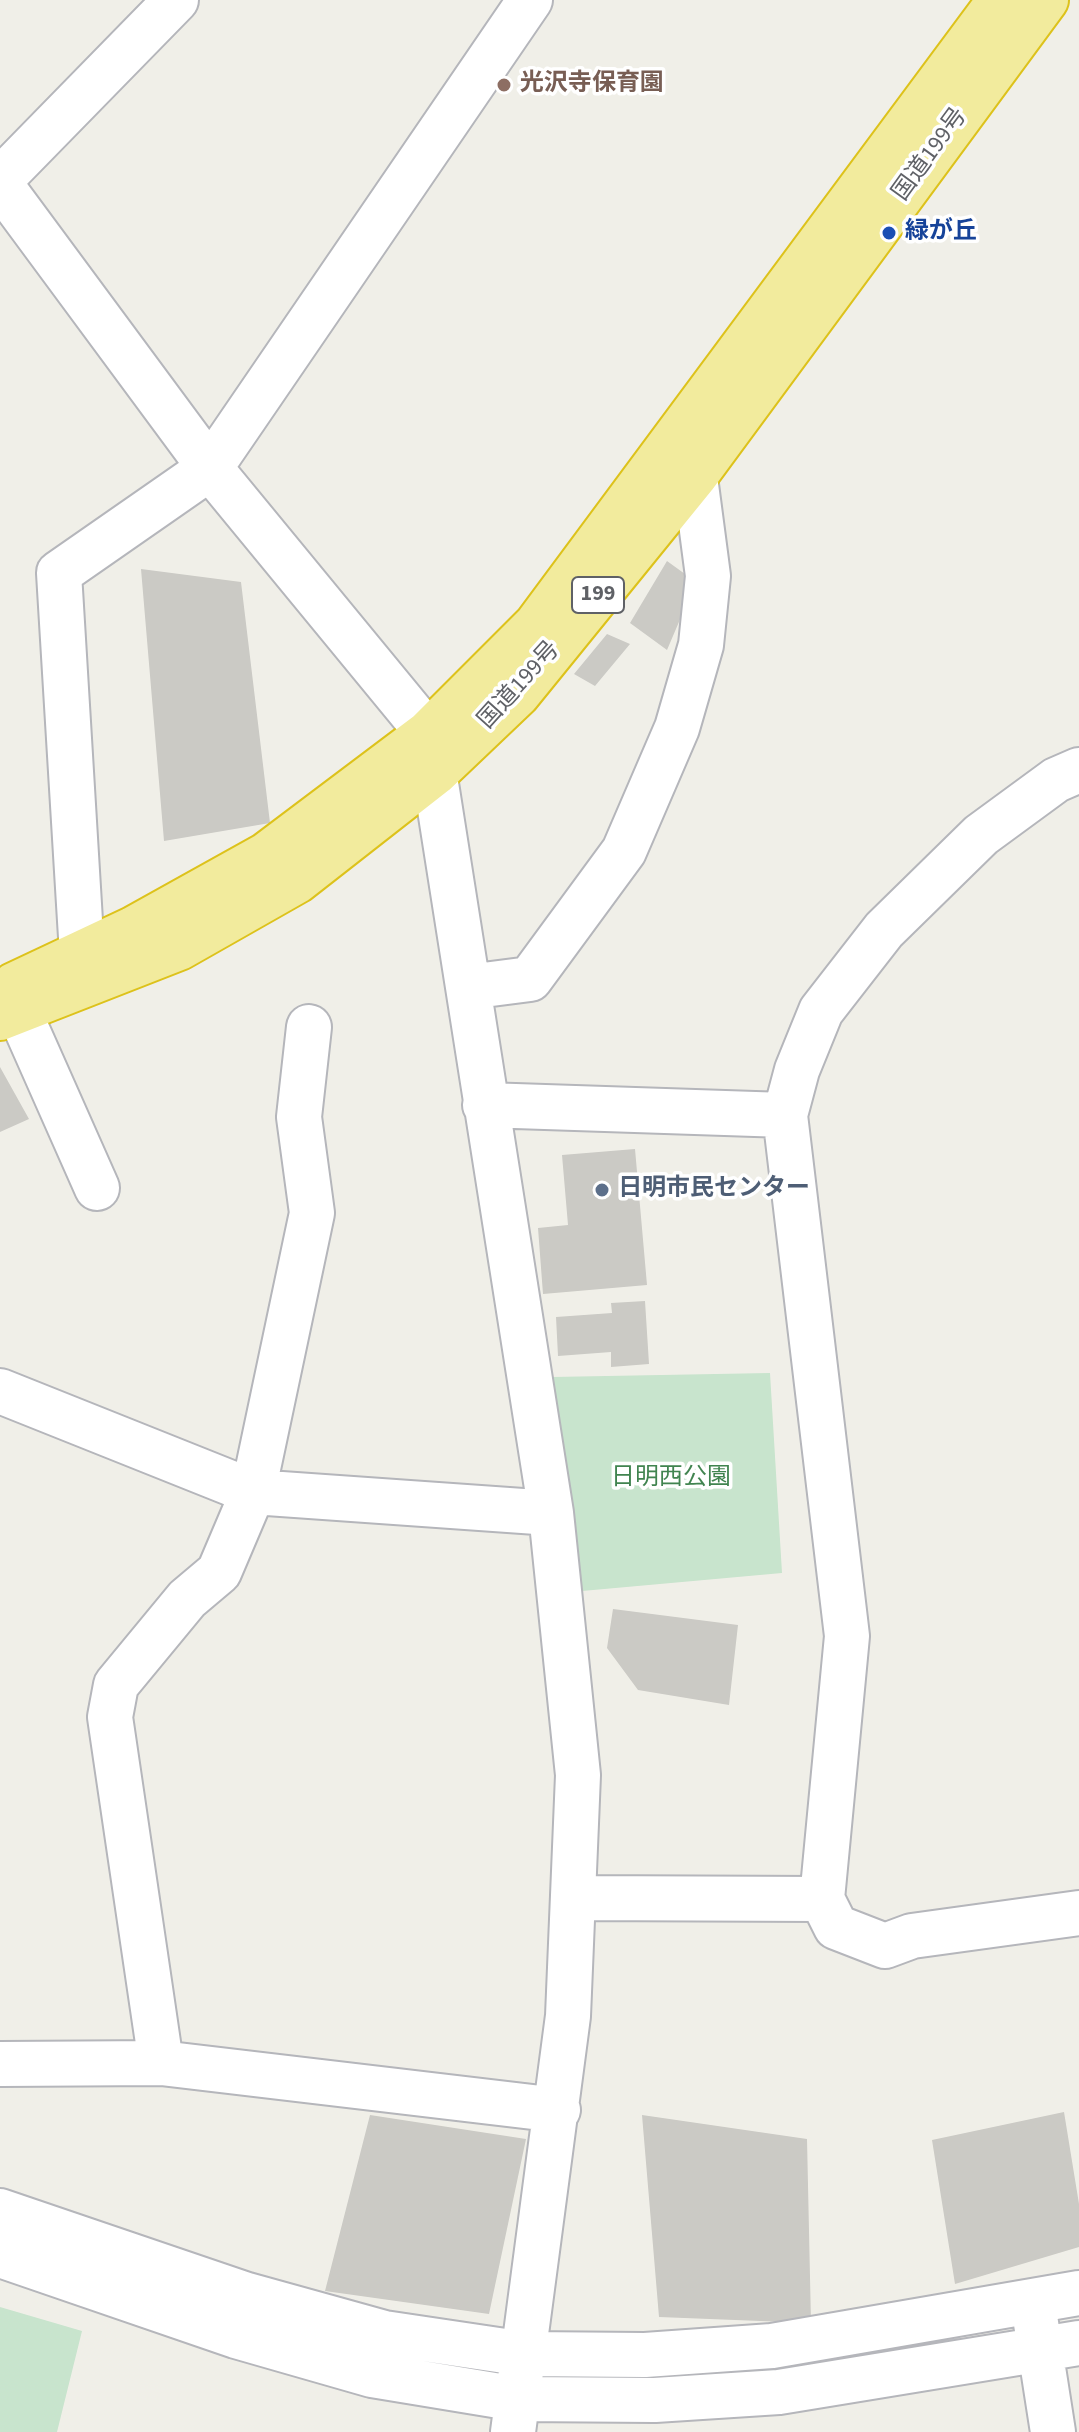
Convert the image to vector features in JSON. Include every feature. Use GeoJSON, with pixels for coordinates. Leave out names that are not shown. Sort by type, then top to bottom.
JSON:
{"type":"FeatureCollection","features":[{"type":"Feature","properties":{"kind":"highway","name":"国道199号"},"geometry":{"type":"LineString","coordinates":[[6,1006],[179,948],[297,881],[431,753],[536,625],[689,423],[1000,0]]}},
{"type":"Feature","properties":{"kind":"highway","name":"国道199号"},"geometry":{"type":"LineString","coordinates":[[6,1006],[22,983],[266,855],[431,753],[518,694],[695,476],[1046,0]]}},
{"type":"Feature","properties":{"kind":"street"},"geometry":{"type":"LineString","coordinates":[[176,0],[0,182],[210,468],[431,753],[551,1513],[578,1775],[575,1898],[558,2110],[516,2416]]}},
{"type":"Feature","properties":{"kind":"street"},"geometry":{"type":"LineString","coordinates":[[82,954],[59,573],[210,468],[530,0]]}},
{"type":"Feature","properties":{"kind":"street"},"geometry":{"type":"LineString","coordinates":[[468,987],[530,979],[624,851],[677,728],[701,645],[708,576],[689,423]]}},
{"type":"Feature","properties":{"kind":"street"},"geometry":{"type":"LineString","coordinates":[[1079,770],[1056,780],[981,835],[884,930],[821,1011],[797,1070],[785,1115],[847,1636],[822,1899],[836,1927],[885,1946],[912,1936],[1079,1913]]}},
{"type":"Feature","properties":{"kind":"street"},"geometry":{"type":"LineString","coordinates":[[6,1006],[97,1188]]}},
{"type":"Feature","properties":{"kind":"street"},"geometry":{"type":"LineString","coordinates":[[161,2063],[110,1717],[116,1685],[187,1599],[219,1572],[253,1492],[312,1213],[299,1117],[309,1027]]}},
{"type":"Feature","properties":{"kind":"street"},"geometry":{"type":"LineString","coordinates":[[485,1105],[785,1115]]}},
{"type":"Feature","properties":{"kind":"street"},"geometry":{"type":"LineString","coordinates":[[0,1391],[253,1492],[551,1513]]}},
{"type":"Feature","properties":{"kind":"street"},"geometry":{"type":"LineString","coordinates":[[575,1898],[822,1899]]}},
{"type":"Feature","properties":{"kind":"street"},"geometry":{"type":"LineString","coordinates":[[0,2064],[161,2063],[558,2110]]}},
{"type":"Feature","properties":{"kind":"street"},"geometry":{"type":"LineString","coordinates":[[0,2211],[277,2304],[384,2333],[525,2354],[645,2355],[772,2346],[1079,2293]]}},
{"type":"Feature","properties":{"kind":"street"},"geometry":{"type":"LineString","coordinates":[[0,2255],[236,2336],[516,2416],[655,2400],[779,2392],[1059,2347]]}},
{"type":"Feature","properties":{"kind":"street"},"geometry":{"type":"LineString","coordinates":[[1033,2300],[1059,2347],[1053,2432]]}},
{"type":"Feature","properties":{"kind":"green space","name":"日明西公園"},"geometry":{"type":"Polygon","coordinates":[[[770,1373],[782,1573],[571,1592],[552,1377],[770,1373]]]}},
{"type":"Feature","properties":{"kind":"green space"},"geometry":{"type":"Polygon","coordinates":[[[0,2307],[82,2331],[57,2432],[0,2432],[0,2307]]]}},
{"type":"Feature","properties":{"kind":"building"},"geometry":{"type":"Polygon","coordinates":[[[667,561],[696,582],[667,650],[630,623],[667,561]]]}},
{"type":"Feature","properties":{"kind":"building"},"geometry":{"type":"Polygon","coordinates":[[[141,569],[241,582],[270,823],[164,841],[141,569]]]}},
{"type":"Feature","properties":{"kind":"building"},"geometry":{"type":"Polygon","coordinates":[[[607,634],[630,644],[595,686],[574,674],[607,634]]]}},
{"type":"Feature","properties":{"kind":"building"},"geometry":{"type":"Polygon","coordinates":[[[0,1067],[29,1119],[0,1132],[0,1067]]]}},
{"type":"Feature","properties":{"kind":"building","name":"日明市民センター"},"geometry":{"type":"Polygon","coordinates":[[[635,1149],[647,1285],[543,1294],[538,1228],[568,1225],[562,1155],[635,1149]]]}},
{"type":"Feature","properties":{"kind":"building"},"geometry":{"type":"Polygon","coordinates":[[[645,1301],[649,1364],[611,1367],[611,1352],[558,1356],[556,1317],[612,1313],[611,1303],[645,1301]]]}},
{"type":"Feature","properties":{"kind":"building"},"geometry":{"type":"Polygon","coordinates":[[[613,1609],[738,1625],[729,1705],[638,1690],[607,1648],[613,1609]]]}},
{"type":"Feature","properties":{"kind":"building"},"geometry":{"type":"Polygon","coordinates":[[[1064,2112],[1079,2204],[1079,2247],[955,2284],[932,2140],[1064,2112]]]}},
{"type":"Feature","properties":{"kind":"building"},"geometry":{"type":"Polygon","coordinates":[[[370,2115],[526,2139],[489,2314],[325,2291],[370,2115]]]}},
{"type":"Feature","properties":{"kind":"building"},"geometry":{"type":"Polygon","coordinates":[[[642,2115],[807,2139],[811,2323],[659,2317],[642,2115]]]}},
{"type":"Feature","properties":{"kind":"place","name":"光沢寺保育園"},"geometry":{"type":"Point","coordinates":[504,85]}},
{"type":"Feature","properties":{"kind":"place","name":"緑が丘"},"geometry":{"type":"Point","coordinates":[889,233]}},
{"type":"Feature","properties":{"kind":"place","name":"日明市民センター"},"geometry":{"type":"Point","coordinates":[602,1190]}}]}
